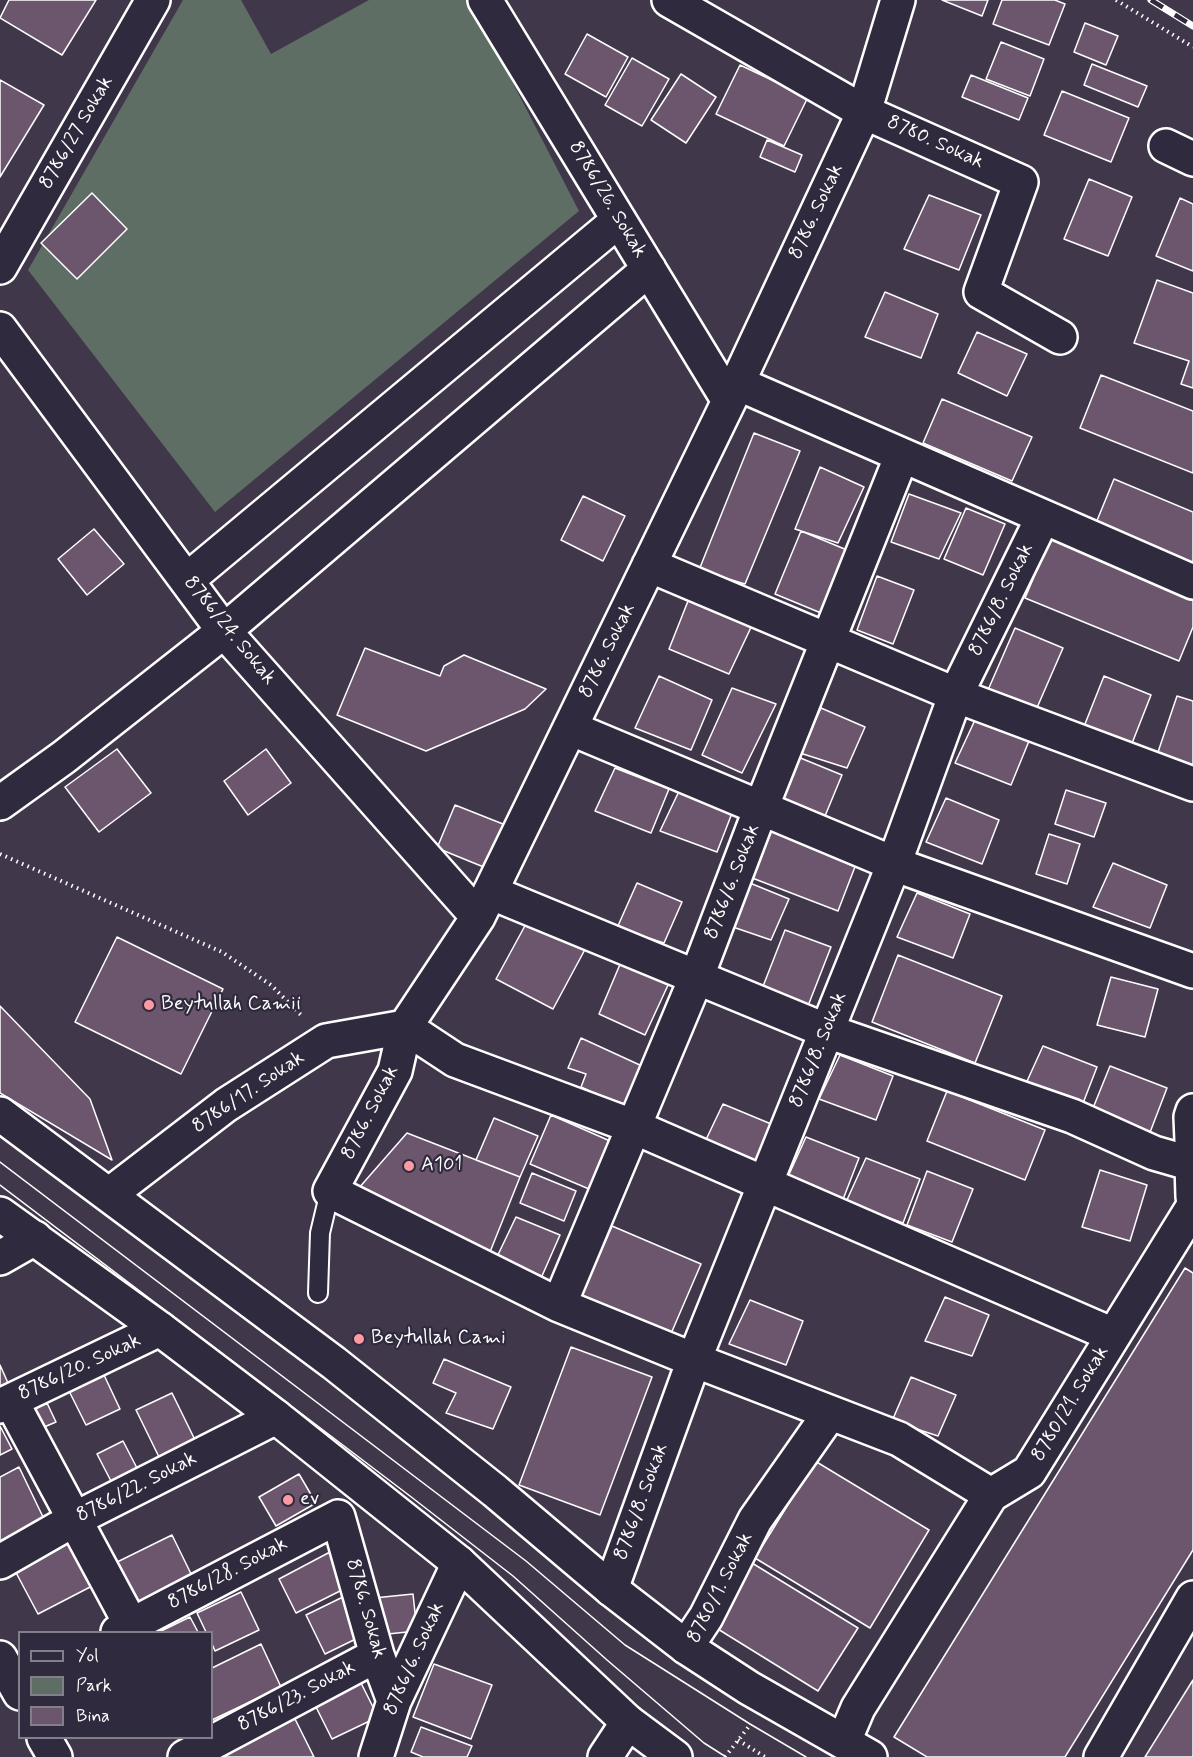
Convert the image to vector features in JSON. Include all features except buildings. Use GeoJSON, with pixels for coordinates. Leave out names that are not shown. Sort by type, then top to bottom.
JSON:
{"type":"FeatureCollection","features":[{"type":"Feature","properties":{"kind":"street","name":"8786/27 Sokak"},"geometry":{"type":"LineString","coordinates":[[0,267],[153,0]]}},
{"type":"Feature","properties":{"kind":"street","name":"8786/26. Sokak"},"geometry":{"type":"LineString","coordinates":[[485,0],[649,269],[733,392]]}},
{"type":"Feature","properties":{"kind":"street","name":"8780. Sokak"},"geometry":{"type":"LineString","coordinates":[[669,0],[864,112],[1021,182],[981,292],[1060,338]]}},
{"type":"Feature","properties":{"kind":"street","name":"8786. Sokak"},"geometry":{"type":"LineString","coordinates":[[330,1191],[395,1071],[405,1027],[484,905],[733,392],[864,112],[898,0]]}},
{"type":"Feature","properties":{"kind":"street"},"geometry":{"type":"LineString","coordinates":[[187,580],[620,220]]}},
{"type":"Feature","properties":{"kind":"street"},"geometry":{"type":"LineString","coordinates":[[0,803],[64,757],[224,631],[649,269]]}},
{"type":"Feature","properties":{"kind":"street","name":"8786/24. Sokak"},"geometry":{"type":"LineString","coordinates":[[0,330],[224,631],[484,905]]}},
{"type":"Feature","properties":{"kind":"street"},"geometry":{"type":"LineString","coordinates":[[733,392],[902,455],[1193,582]]}},
{"type":"Feature","properties":{"kind":"street","name":"8786/6. Sokak"},"geometry":{"type":"LineString","coordinates":[[559,1305],[632,1126],[697,976],[761,808],[902,455]]}},
{"type":"Feature","properties":{"kind":"street","name":"8786/8. Sokak"},"geometry":{"type":"LineString","coordinates":[[610,1589],[694,1360],[894,864],[956,694],[1043,517]]}},
{"type":"Feature","properties":{"kind":"street"},"geometry":{"type":"LineString","coordinates":[[649,565],[956,694],[1193,784]]}},
{"type":"Feature","properties":{"kind":"street"},"geometry":{"type":"LineString","coordinates":[[570,728],[894,864],[1193,971]]}},
{"type":"Feature","properties":{"kind":"street"},"geometry":{"type":"LineString","coordinates":[[484,905],[697,976],[827,1031],[1072,1116],[1154,1153],[1192,1164]]}},
{"type":"Feature","properties":{"kind":"street"},"geometry":{"type":"LineString","coordinates":[[405,1027],[455,1060],[632,1126],[1113,1335]]}},
{"type":"Feature","properties":{"kind":"street","name":"8786/17. Sokak"},"geometry":{"type":"LineString","coordinates":[[110,1194],[226,1106],[326,1041],[405,1027]]}},
{"type":"Feature","properties":{"kind":"street"},"geometry":{"type":"LineString","coordinates":[[1193,1111],[1191,1117],[1193,1197]]}},
{"type":"Feature","properties":{"kind":"street"},"geometry":{"type":"LineString","coordinates":[[0,1114],[334,1363],[495,1491],[610,1589],[686,1647]]}},
{"type":"Feature","properties":{"kind":"street"},"geometry":{"type":"LineString","coordinates":[[330,1191],[559,1305],[899,1439],[991,1495]]}},
{"type":"Feature","properties":{"kind":"street","name":"8780/21. Sokak"},"geometry":{"type":"LineString","coordinates":[[857,1749],[858,1708],[991,1495],[1029,1472],[1193,1207]]}},
{"type":"Feature","properties":{"kind":"street"},"geometry":{"type":"LineString","coordinates":[[0,1214],[160,1329],[276,1417],[459,1563],[628,1722],[675,1757]]}},
{"type":"Feature","properties":{"kind":"street"},"geometry":{"type":"LineString","coordinates":[[0,1258],[35,1238]]}},
{"type":"Feature","properties":{"kind":"street","name":"8786/20. Sokak"},"geometry":{"type":"LineString","coordinates":[[5,1403],[160,1329]]}},
{"type":"Feature","properties":{"kind":"street"},"geometry":{"type":"LineString","coordinates":[[5,1403],[75,1519],[128,1630]]}},
{"type":"Feature","properties":{"kind":"street","name":"8780/1. Sokak"},"geometry":{"type":"LineString","coordinates":[[830,1413],[755,1520],[706,1617],[686,1647],[749,1688],[857,1749]]}},
{"type":"Feature","properties":{"kind":"street","name":"8786/22. Sokak"},"geometry":{"type":"LineString","coordinates":[[0,1562],[75,1519],[276,1417]]}},
{"type":"Feature","properties":{"kind":"street","name":"8786. Sokak"},"geometry":{"type":"LineString","coordinates":[[338,1517],[377,1655],[394,1701]]}},
{"type":"Feature","properties":{"kind":"street","name":"8786/28. Sokak"},"geometry":{"type":"LineString","coordinates":[[128,1630],[338,1517]]}},
{"type":"Feature","properties":{"kind":"street","name":"8786/6. Sokak"},"geometry":{"type":"LineString","coordinates":[[376,1757],[394,1701],[459,1563]]}},
{"type":"Feature","properties":{"kind":"street"},"geometry":{"type":"LineString","coordinates":[[1101,1757],[1193,1598]]}},
{"type":"Feature","properties":{"kind":"street","name":"8786/23. Sokak"},"geometry":{"type":"LineString","coordinates":[[194,1750],[377,1655]]}},
{"type":"Feature","properties":{"kind":"street"},"geometry":{"type":"LineString","coordinates":[[0,1658],[14,1694]]}},
{"type":"Feature","properties":{"kind":"street"},"geometry":{"type":"LineString","coordinates":[[605,1757],[628,1722]]}},
{"type":"Feature","properties":{"kind":"street"},"geometry":{"type":"LineString","coordinates":[[45,1739],[55,1757]]}},
{"type":"Feature","properties":{"kind":"lane","name":"8786. Sokak"},"geometry":{"type":"LineString","coordinates":[[318,1293],[320,1233],[330,1191]]}},
{"type":"Feature","properties":{"kind":"path"},"geometry":{"type":"LineString","coordinates":[[1116,0],[1193,47]]}},
{"type":"Feature","properties":{"kind":"path"},"geometry":{"type":"LineString","coordinates":[[0,854],[222,952],[271,985],[326,1041]]}},
{"type":"Feature","properties":{"kind":"path"},"geometry":{"type":"LineString","coordinates":[[738,1740],[765,1757]]}},
{"type":"Feature","properties":{"kind":"green space"},"geometry":{"type":"Polygon","coordinates":[[[183,0],[241,0],[271,54],[369,0],[470,0],[579,211],[215,512],[28,270],[183,0]]]}},
{"type":"Feature","properties":{"kind":"tram line"},"geometry":{"type":"LineString","coordinates":[[0,1162],[526,1561],[625,1645],[806,1757]]}},
{"type":"Feature","properties":{"kind":"tram line"},"geometry":{"type":"LineString","coordinates":[[0,1185],[513,1576],[704,1743],[726,1757]]}},
{"type":"Feature","properties":{"kind":"railway"},"geometry":{"type":"LineString","coordinates":[[1151,0],[1193,26]]}},
{"type":"Feature","properties":{"kind":"place","name":"Beytullah Camii"},"geometry":{"type":"Point","coordinates":[149,1005]}},
{"type":"Feature","properties":{"kind":"place","name":"A101"},"geometry":{"type":"Point","coordinates":[409,1166]}},
{"type":"Feature","properties":{"kind":"place","name":"Beytullah Cami"},"geometry":{"type":"Point","coordinates":[359,1339]}},
{"type":"Feature","properties":{"kind":"place","name":"ev"},"geometry":{"type":"Point","coordinates":[288,1500]}}]}
